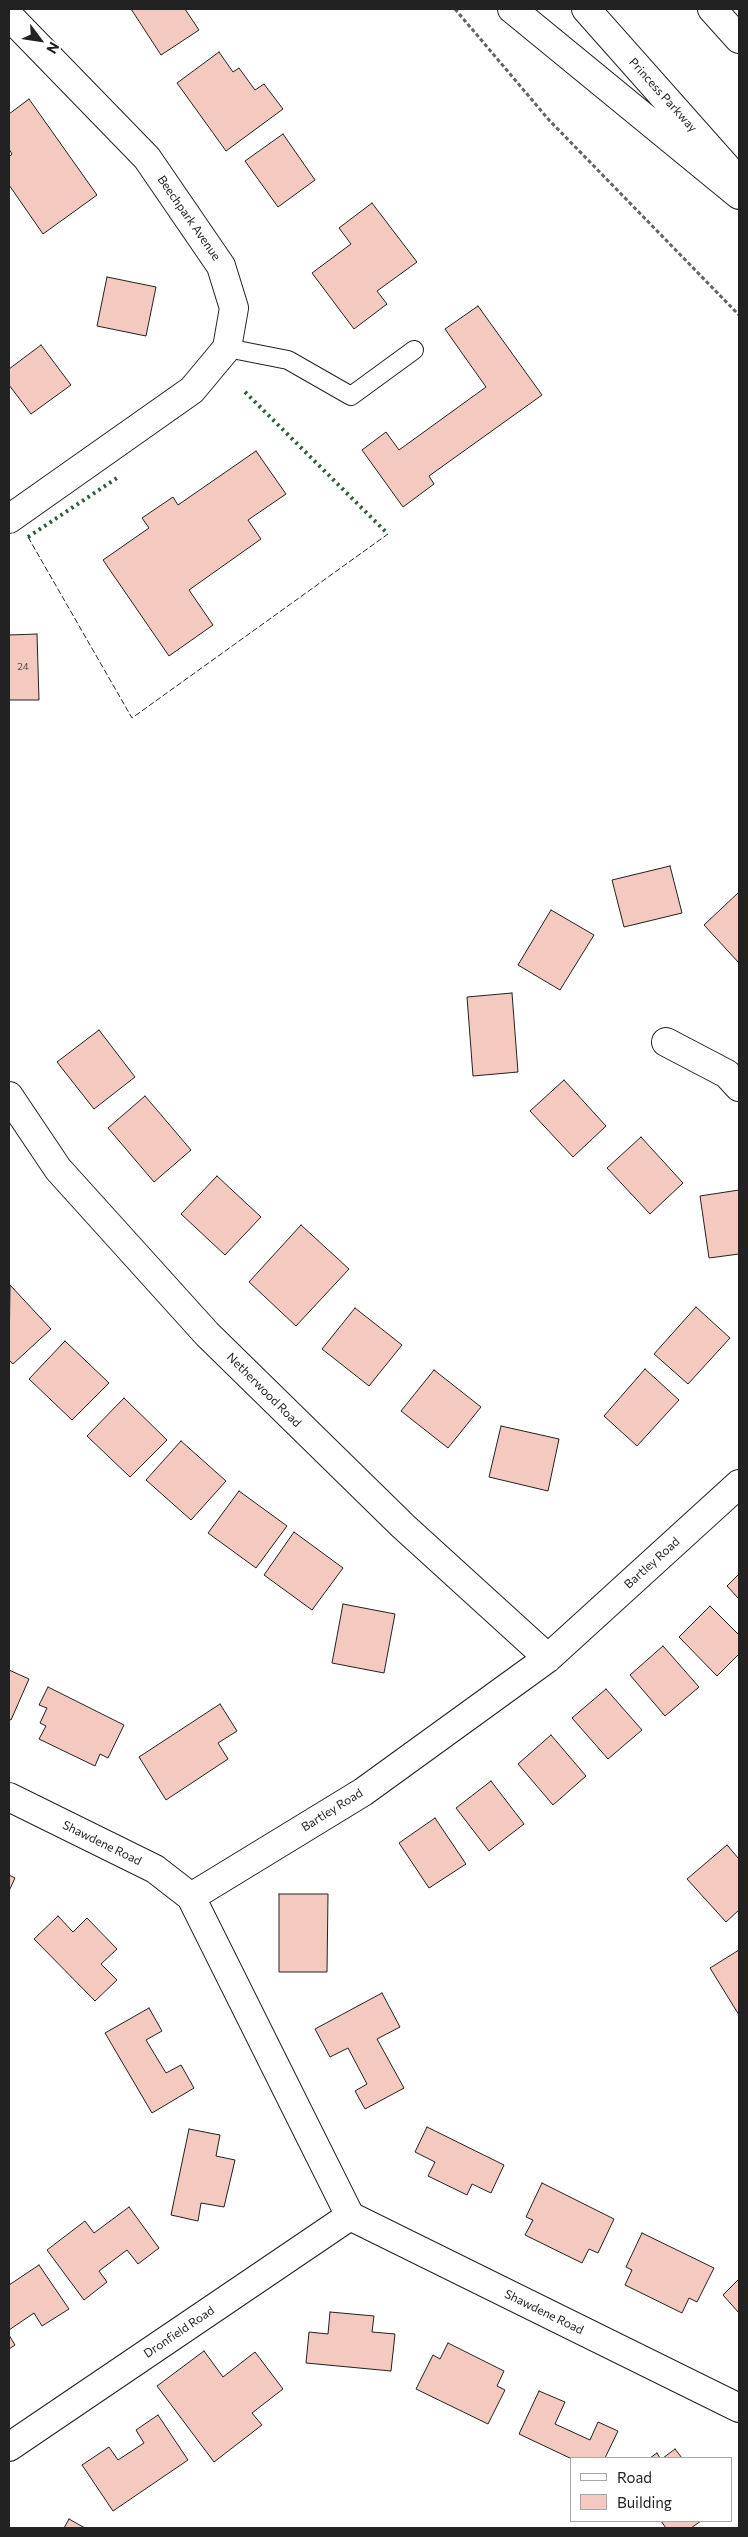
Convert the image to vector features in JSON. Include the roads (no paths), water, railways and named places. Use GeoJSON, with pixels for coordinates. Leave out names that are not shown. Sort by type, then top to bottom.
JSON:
{"type":"FeatureCollection","features":[{"type":"Feature","properties":{"kind":"main road"},"geometry":{"type":"LineString","coordinates":[[512,9],[739,195]]}},
{"type":"Feature","properties":{"kind":"main road","name":"Princess Parkway"},"geometry":{"type":"LineString","coordinates":[[586,9],[739,181]]}},
{"type":"Feature","properties":{"kind":"main road"},"geometry":{"type":"LineString","coordinates":[[712,9],[739,40]]}},
{"type":"Feature","properties":{"kind":"main road"},"geometry":{"type":"LineString","coordinates":[[734,9],[739,16]]}},
{"type":"Feature","properties":{"kind":"main road","name":"Beechpark Avenue"},"geometry":{"type":"LineString","coordinates":[[9,16],[147,158],[221,266],[234,308],[227,348],[192,390],[9,519]]}},
{"type":"Feature","properties":{"kind":"main road"},"geometry":{"type":"LineString","coordinates":[[666,1042],[727,1074],[739,1087]]}},
{"type":"Feature","properties":{"kind":"main road","name":"Netherwood Road"},"geometry":{"type":"LineString","coordinates":[[9,1096],[58,1169],[207,1334],[403,1526],[548,1658]]}},
{"type":"Feature","properties":{"kind":"main road","name":"Bartley Road"},"geometry":{"type":"LineString","coordinates":[[191,1897],[363,1792],[548,1658],[739,1484]]}},
{"type":"Feature","properties":{"kind":"main road","name":"Shawdene Road"},"geometry":{"type":"LineString","coordinates":[[9,1797],[156,1869],[191,1897]]}},
{"type":"Feature","properties":{"kind":"main road"},"geometry":{"type":"LineString","coordinates":[[191,1897],[350,2216]]}},
{"type":"Feature","properties":{"kind":"main road","name":"Shawdene Road"},"geometry":{"type":"LineString","coordinates":[[350,2216],[739,2408]]}},
{"type":"Feature","properties":{"kind":"main road","name":"Dronfield Road"},"geometry":{"type":"LineString","coordinates":[[9,2447],[350,2216]]}},
{"type":"Feature","properties":{"kind":"lane"},"geometry":{"type":"LineString","coordinates":[[227,348],[288,360],[351,396],[414,350]]}}]}
